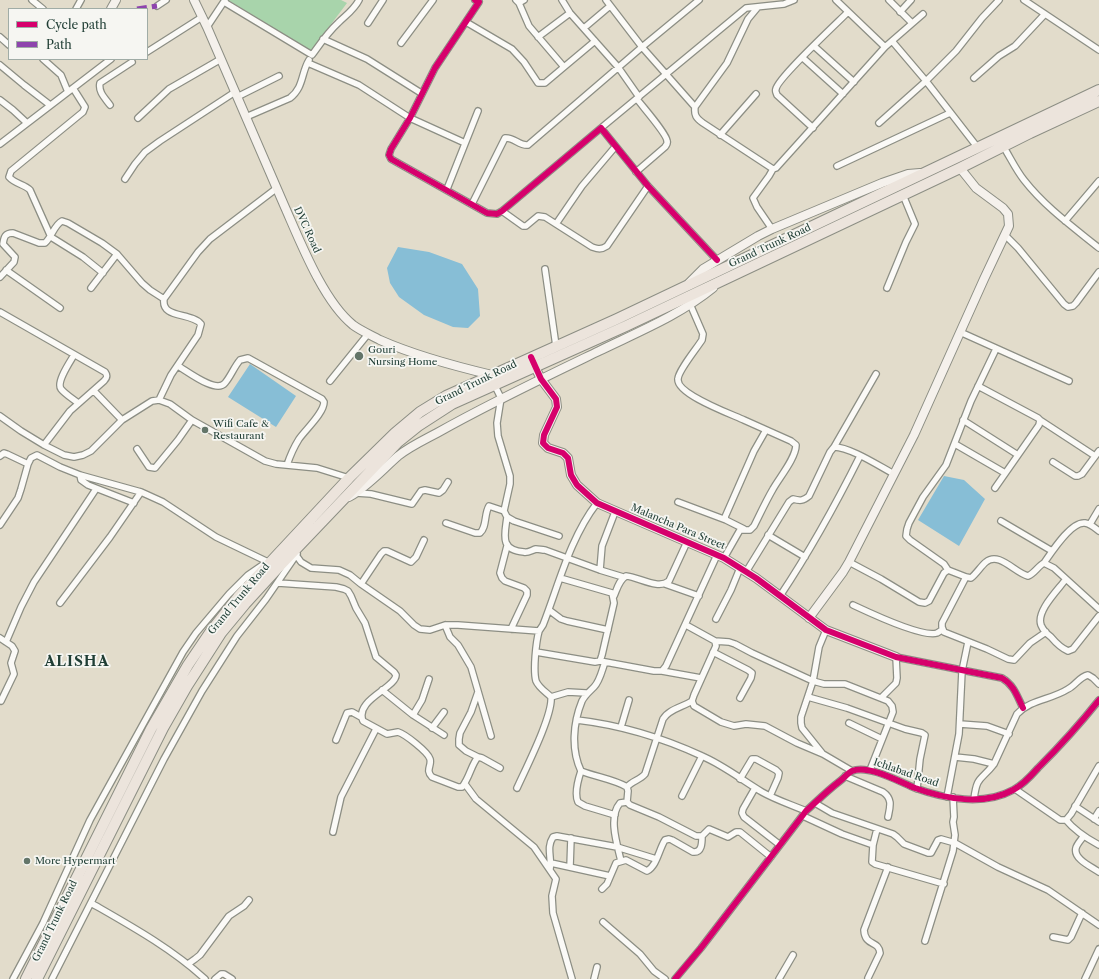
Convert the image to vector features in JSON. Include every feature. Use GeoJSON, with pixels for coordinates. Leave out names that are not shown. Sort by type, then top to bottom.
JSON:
{"type":"FeatureCollection","features":[{"type":"Feature","properties":{"kind":"highway","name":"Grand Trunk Road"},"geometry":{"type":"LineString","coordinates":[[533,362],[556,346],[617,319],[1099,90]]}},
{"type":"Feature","properties":{"kind":"highway","name":"Grand Trunk Road"},"geometry":{"type":"LineString","coordinates":[[37,979],[163,728],[187,686],[222,633],[245,604],[342,500],[395,434],[420,412],[446,396],[493,380],[533,362],[626,326],[1099,101]]}},
{"type":"Feature","properties":{"kind":"highway","name":"Grand Trunk Road"},"geometry":{"type":"LineString","coordinates":[[26,979],[151,730],[188,665],[211,631],[238,597],[272,559],[355,485]]}},
{"type":"Feature","properties":{"kind":"street"},"geometry":{"type":"LineString","coordinates":[[157,6],[166,0]]}},
{"type":"Feature","properties":{"kind":"street","name":"DVC Road"},"geometry":{"type":"LineString","coordinates":[[194,0],[306,254],[326,292],[340,312],[353,325],[394,346],[493,380]]}},
{"type":"Feature","properties":{"kind":"street"},"geometry":{"type":"LineString","coordinates":[[246,117],[290,98],[296,93],[312,55],[323,39],[355,7],[359,0]]}},
{"type":"Feature","properties":{"kind":"street"},"geometry":{"type":"LineString","coordinates":[[368,23],[383,0]]}},
{"type":"Feature","properties":{"kind":"street"},"geometry":{"type":"LineString","coordinates":[[401,43],[433,0]]}},
{"type":"Feature","properties":{"kind":"street"},"geometry":{"type":"LineString","coordinates":[[562,0],[570,13],[618,67],[667,140],[665,147],[636,172]]}},
{"type":"Feature","properties":{"kind":"street"},"geometry":{"type":"LineString","coordinates":[[606,0],[642,47],[695,106],[696,118],[773,169]]}},
{"type":"Feature","properties":{"kind":"street"},"geometry":{"type":"LineString","coordinates":[[472,204],[505,138],[512,138],[521,144],[528,145],[618,67],[699,0]]}},
{"type":"Feature","properties":{"kind":"street"},"geometry":{"type":"LineString","coordinates":[[778,0],[784,4]]}},
{"type":"Feature","properties":{"kind":"street"},"geometry":{"type":"LineString","coordinates":[[478,1],[466,22],[435,68],[421,93],[410,118],[391,149],[390,155],[392,159],[487,213],[497,214],[746,8],[784,4],[794,0]]}},
{"type":"Feature","properties":{"kind":"street"},"geometry":{"type":"LineString","coordinates":[[836,0],[885,47]]}},
{"type":"Feature","properties":{"kind":"street"},"geometry":{"type":"LineString","coordinates":[[888,0],[912,23]]}},
{"type":"Feature","properties":{"kind":"street"},"geometry":{"type":"LineString","coordinates":[[900,12],[911,0]]}},
{"type":"Feature","properties":{"kind":"street"},"geometry":{"type":"LineString","coordinates":[[879,123],[926,81],[956,51],[982,18],[999,0]]}},
{"type":"Feature","properties":{"kind":"street"},"geometry":{"type":"LineString","coordinates":[[1024,0],[1099,50]]}},
{"type":"Feature","properties":{"kind":"street"},"geometry":{"type":"LineString","coordinates":[[207,27],[225,1],[312,55]]}},
{"type":"Feature","properties":{"kind":"street"},"geometry":{"type":"LineString","coordinates":[[520,1],[529,26],[564,67]]}},
{"type":"Feature","properties":{"kind":"street"},"geometry":{"type":"LineString","coordinates":[[584,28],[610,6]]}},
{"type":"Feature","properties":{"kind":"street"},"geometry":{"type":"LineString","coordinates":[[695,106],[727,63],[748,19],[758,7]]}},
{"type":"Feature","properties":{"kind":"street"},"geometry":{"type":"LineString","coordinates":[[813,128],[777,95],[775,91],[788,73],[848,12]]}},
{"type":"Feature","properties":{"kind":"street"},"geometry":{"type":"LineString","coordinates":[[538,37],[570,13]]}},
{"type":"Feature","properties":{"kind":"street"},"geometry":{"type":"LineString","coordinates":[[772,229],[756,207],[753,198],[773,169],[776,168],[813,128],[885,47],[923,14]]}},
{"type":"Feature","properties":{"kind":"street"},"geometry":{"type":"LineString","coordinates":[[974,78],[999,56],[1014,46],[1045,14]]}},
{"type":"Feature","properties":{"kind":"street"},"geometry":{"type":"LineString","coordinates":[[148,51],[202,16]]}},
{"type":"Feature","properties":{"kind":"street"},"geometry":{"type":"LineString","coordinates":[[466,22],[512,49],[524,62],[538,83],[545,83],[595,41]]}},
{"type":"Feature","properties":{"kind":"street"},"geometry":{"type":"LineString","coordinates":[[0,37],[8,44]]}},
{"type":"Feature","properties":{"kind":"street"},"geometry":{"type":"LineString","coordinates":[[323,39],[367,59],[421,93]]}},
{"type":"Feature","properties":{"kind":"street"},"geometry":{"type":"LineString","coordinates":[[892,41],[926,81],[978,148]]}},
{"type":"Feature","properties":{"kind":"street"},"geometry":{"type":"LineString","coordinates":[[814,46],[854,82]]}},
{"type":"Feature","properties":{"kind":"street"},"geometry":{"type":"LineString","coordinates":[[803,58],[843,94]]}},
{"type":"Feature","properties":{"kind":"street"},"geometry":{"type":"LineString","coordinates":[[138,118],[169,89],[221,59]]}},
{"type":"Feature","properties":{"kind":"street"},"geometry":{"type":"LineString","coordinates":[[44,60],[61,75],[70,90],[85,108],[83,112],[9,174],[11,180],[30,190],[51,237],[77,253],[102,273]]}},
{"type":"Feature","properties":{"kind":"street"},"geometry":{"type":"LineString","coordinates":[[0,144],[110,60]]}},
{"type":"Feature","properties":{"kind":"street"},"geometry":{"type":"LineString","coordinates":[[110,105],[100,92],[100,83],[133,60]]}},
{"type":"Feature","properties":{"kind":"street"},"geometry":{"type":"LineString","coordinates":[[308,63],[359,86],[410,118],[465,144]]}},
{"type":"Feature","properties":{"kind":"street"},"geometry":{"type":"LineString","coordinates":[[0,65],[50,105]]}},
{"type":"Feature","properties":{"kind":"street"},"geometry":{"type":"LineString","coordinates":[[125,179],[145,152],[160,141],[236,95],[279,76]]}},
{"type":"Feature","properties":{"kind":"street"},"geometry":{"type":"LineString","coordinates":[[720,135],[756,94]]}},
{"type":"Feature","properties":{"kind":"street"},"geometry":{"type":"LineString","coordinates":[[0,100],[27,123]]}},
{"type":"Feature","properties":{"kind":"street"},"geometry":{"type":"LineString","coordinates":[[446,189],[478,111]]}},
{"type":"Feature","properties":{"kind":"street"},"geometry":{"type":"LineString","coordinates":[[836,166],[950,113]]}},
{"type":"Feature","properties":{"kind":"street"},"geometry":{"type":"LineString","coordinates":[[601,128],[648,186],[717,260]]}},
{"type":"Feature","properties":{"kind":"street"},"geometry":{"type":"LineString","coordinates":[[1003,146],[1024,180],[1065,221],[1099,248]]}},
{"type":"Feature","properties":{"kind":"street"},"geometry":{"type":"LineString","coordinates":[[556,224],[582,186],[615,147]]}},
{"type":"Feature","properties":{"kind":"street"},"geometry":{"type":"LineString","coordinates":[[809,618],[849,562],[914,435],[1009,226],[1008,214],[1003,208],[976,188],[960,168]]}},
{"type":"Feature","properties":{"kind":"street"},"geometry":{"type":"LineString","coordinates":[[688,285],[703,269],[772,229],[882,183],[908,174],[927,172]]}},
{"type":"Feature","properties":{"kind":"street"},"geometry":{"type":"LineString","coordinates":[[1065,221],[1099,181]]}},
{"type":"Feature","properties":{"kind":"street"},"geometry":{"type":"LineString","coordinates":[[502,211],[523,226],[538,216],[546,217],[592,246],[603,249],[607,246],[648,186]]}},
{"type":"Feature","properties":{"kind":"street"},"geometry":{"type":"LineString","coordinates":[[159,400],[171,375],[201,329],[201,324],[198,320],[169,311],[165,308],[164,299],[198,252],[210,239],[276,188]]}},
{"type":"Feature","properties":{"kind":"street"},"geometry":{"type":"LineString","coordinates":[[887,288],[906,242],[916,224],[903,195]]}},
{"type":"Feature","properties":{"kind":"street"},"geometry":{"type":"LineString","coordinates":[[0,278],[15,257],[2,243],[4,238],[9,233],[18,234],[45,244],[60,222],[65,222],[102,243],[117,254],[142,283],[164,299]]}},
{"type":"Feature","properties":{"kind":"street"},"geometry":{"type":"LineString","coordinates":[[1005,235],[1018,248],[1064,304],[1068,306],[1073,306],[1076,303],[1099,272]]}},
{"type":"Feature","properties":{"kind":"street"},"geometry":{"type":"LineString","coordinates":[[91,288],[117,254]]}},
{"type":"Feature","properties":{"kind":"street"},"geometry":{"type":"LineString","coordinates":[[545,269],[556,346]]}},
{"type":"Feature","properties":{"kind":"street"},"geometry":{"type":"LineString","coordinates":[[6,270],[60,308]]}},
{"type":"Feature","properties":{"kind":"street"},"geometry":{"type":"LineString","coordinates":[[355,485],[405,451],[501,398],[646,328],[705,295],[722,281]]}},
{"type":"Feature","properties":{"kind":"street"},"geometry":{"type":"LineString","coordinates":[[678,502],[726,520],[744,529],[750,530],[754,526],[773,488],[782,476],[796,448],[794,443],[706,404],[693,396],[678,383],[678,378],[681,371],[702,340],[703,334],[690,304]]}},
{"type":"Feature","properties":{"kind":"street"},"geometry":{"type":"LineString","coordinates":[[0,312],[105,372],[107,375],[104,381],[94,391],[70,411],[44,445]]}},
{"type":"Feature","properties":{"kind":"street"},"geometry":{"type":"LineString","coordinates":[[960,332],[1069,382]]}},
{"type":"Feature","properties":{"kind":"street"},"geometry":{"type":"LineString","coordinates":[[330,381],[368,334]]}},
{"type":"Feature","properties":{"kind":"street"},"geometry":{"type":"LineString","coordinates":[[996,349],[963,420],[955,444],[942,472],[923,498],[907,529],[906,536],[944,564],[948,570],[971,578],[986,562],[992,558],[997,558],[1023,575],[1028,576],[1034,574],[1041,565],[1044,564],[1057,543],[1079,524],[1090,524],[1099,530]]}},
{"type":"Feature","properties":{"kind":"street"},"geometry":{"type":"LineString","coordinates":[[74,355],[61,378],[60,385],[61,389],[78,403]]}},
{"type":"Feature","properties":{"kind":"street"},"geometry":{"type":"LineString","coordinates":[[178,366],[205,383],[218,387],[224,384],[240,360],[248,358],[322,399],[324,402],[322,410],[300,438],[287,465]]}},
{"type":"Feature","properties":{"kind":"street","name":"Malancha Para Street"},"geometry":{"type":"LineString","coordinates":[[533,362],[541,379],[556,399],[557,407],[544,436],[543,443],[548,448],[563,453],[568,458],[572,475],[577,485],[597,503],[615,512],[721,556],[780,596],[826,630],[896,657]]}},
{"type":"Feature","properties":{"kind":"street"},"geometry":{"type":"LineString","coordinates":[[716,619],[743,570],[768,536],[789,502],[793,500],[804,500],[809,496],[830,452],[876,374]]}},
{"type":"Feature","properties":{"kind":"street"},"geometry":{"type":"LineString","coordinates":[[493,380],[501,398],[497,423],[498,436],[510,476],[510,484],[504,506],[504,511],[507,517],[504,539],[507,546],[500,573],[505,581],[528,591],[511,630]]}},
{"type":"Feature","properties":{"kind":"street"},"geometry":{"type":"LineString","coordinates":[[978,386],[1038,418],[1097,454],[1082,474],[1078,476],[1075,476],[1053,462]]}},
{"type":"Feature","properties":{"kind":"street"},"geometry":{"type":"LineString","coordinates":[[94,391],[122,420]]}},
{"type":"Feature","properties":{"kind":"street"},"geometry":{"type":"LineString","coordinates":[[0,416],[44,445],[64,455],[74,457],[91,451],[122,420],[148,403],[159,400],[170,404],[192,420],[266,460],[276,464],[317,468],[371,494],[412,504],[421,491],[425,490],[439,493],[448,482]]}},
{"type":"Feature","properties":{"kind":"street"},"geometry":{"type":"LineString","coordinates":[[137,449],[149,467],[155,468],[192,420]]}},
{"type":"Feature","properties":{"kind":"street"},"geometry":{"type":"LineString","coordinates":[[963,420],[1018,455]]}},
{"type":"Feature","properties":{"kind":"street"},"geometry":{"type":"LineString","coordinates":[[995,488],[1039,425],[1040,420]]}},
{"type":"Feature","properties":{"kind":"street"},"geometry":{"type":"LineString","coordinates":[[726,520],[725,517],[749,461],[766,430]]}},
{"type":"Feature","properties":{"kind":"street"},"geometry":{"type":"LineString","coordinates":[[955,444],[1005,473]]}},
{"type":"Feature","properties":{"kind":"street"},"geometry":{"type":"LineString","coordinates":[[834,447],[840,447],[860,456],[894,474]]}},
{"type":"Feature","properties":{"kind":"street"},"geometry":{"type":"LineString","coordinates":[[1,453],[28,464]]}},
{"type":"Feature","properties":{"kind":"street"},"geometry":{"type":"LineString","coordinates":[[0,525],[18,498],[28,464],[31,458],[36,455],[80,475],[141,492],[163,502],[216,537],[272,559]]}},
{"type":"Feature","properties":{"kind":"street"},"geometry":{"type":"LineString","coordinates":[[780,596],[806,557],[836,504],[860,456]]}},
{"type":"Feature","properties":{"kind":"street"},"geometry":{"type":"LineString","coordinates":[[80,475],[84,483],[134,503]]}},
{"type":"Feature","properties":{"kind":"street"},"geometry":{"type":"LineString","coordinates":[[6,642],[34,582],[96,488]]}},
{"type":"Feature","properties":{"kind":"street"},"geometry":{"type":"LineString","coordinates":[[60,602],[110,537],[141,492]]}},
{"type":"Feature","properties":{"kind":"street"},"geometry":{"type":"LineString","coordinates":[[517,788],[547,720],[552,703],[551,697],[536,681],[536,652],[539,631],[549,610],[568,558],[590,513],[597,503]]}},
{"type":"Feature","properties":{"kind":"street"},"geometry":{"type":"LineString","coordinates":[[446,522],[475,533],[480,533],[483,529],[486,512],[489,506],[504,511]]}},
{"type":"Feature","properties":{"kind":"street"},"geometry":{"type":"LineString","coordinates":[[1090,524],[1099,509]]}},
{"type":"Feature","properties":{"kind":"street"},"geometry":{"type":"LineString","coordinates":[[600,570],[602,546],[615,512]]}},
{"type":"Feature","properties":{"kind":"street"},"geometry":{"type":"LineString","coordinates":[[507,517],[559,536]]}},
{"type":"Feature","properties":{"kind":"street"},"geometry":{"type":"LineString","coordinates":[[1001,521],[1052,552]]}},
{"type":"Feature","properties":{"kind":"street"},"geometry":{"type":"LineString","coordinates":[[662,671],[666,666],[699,596],[721,556],[740,530],[744,529]]}},
{"type":"Feature","properties":{"kind":"street"},"geometry":{"type":"LineString","coordinates":[[768,536],[806,557]]}},
{"type":"Feature","properties":{"kind":"street"},"geometry":{"type":"LineString","coordinates":[[52,979],[164,759],[202,691],[237,636],[278,583],[308,537]]}},
{"type":"Feature","properties":{"kind":"street"},"geometry":{"type":"LineString","coordinates":[[361,584],[384,551],[411,562],[416,558],[424,540]]}},
{"type":"Feature","properties":{"kind":"street"},"geometry":{"type":"LineString","coordinates":[[665,584],[669,580],[687,542]]}},
{"type":"Feature","properties":{"kind":"street"},"geometry":{"type":"LineString","coordinates":[[507,546],[515,550],[525,552],[537,549],[545,550],[623,578],[628,576],[659,584],[665,584],[699,596]]}},
{"type":"Feature","properties":{"kind":"street"},"geometry":{"type":"LineString","coordinates":[[296,555],[305,566],[350,574],[361,584],[400,611],[420,629],[430,630],[445,625],[458,625],[539,631]]}},
{"type":"Feature","properties":{"kind":"street"},"geometry":{"type":"LineString","coordinates":[[13,979],[44,923],[90,820],[183,652],[196,633],[229,594],[248,575],[272,559]]}},
{"type":"Feature","properties":{"kind":"street"},"geometry":{"type":"LineString","coordinates":[[849,562],[919,602],[925,603],[929,602],[944,573],[948,570]]}},
{"type":"Feature","properties":{"kind":"street"},"geometry":{"type":"LineString","coordinates":[[1044,564],[1054,568],[1099,609]]}},
{"type":"Feature","properties":{"kind":"street"},"geometry":{"type":"LineString","coordinates":[[942,630],[942,623],[966,577]]}},
{"type":"Feature","properties":{"kind":"street"},"geometry":{"type":"LineString","coordinates":[[560,578],[609,592],[614,596]]}},
{"type":"Feature","properties":{"kind":"street"},"geometry":{"type":"LineString","coordinates":[[615,815],[585,806],[578,802],[576,796],[581,771],[575,746],[574,730],[582,701],[586,693],[594,687],[598,681],[614,603],[614,596],[623,578]]}},
{"type":"Feature","properties":{"kind":"street"},"geometry":{"type":"LineString","coordinates":[[1066,580],[1043,610],[1040,617],[1041,624],[1046,632],[1063,649],[1068,651],[1073,649],[1099,616]]}},
{"type":"Feature","properties":{"kind":"street"},"geometry":{"type":"LineString","coordinates":[[278,583],[336,587],[344,588],[348,591],[365,623],[376,657],[396,675],[394,681],[366,704],[361,718]]}},
{"type":"Feature","properties":{"kind":"street"},"geometry":{"type":"LineString","coordinates":[[853,605],[892,622],[922,632],[936,633],[942,630]]}},
{"type":"Feature","properties":{"kind":"street"},"geometry":{"type":"LineString","coordinates":[[549,610],[567,621],[608,630]]}},
{"type":"Feature","properties":{"kind":"street"},"geometry":{"type":"LineString","coordinates":[[445,625],[450,637],[465,655],[471,668],[491,736]]}},
{"type":"Feature","properties":{"kind":"street"},"geometry":{"type":"LineString","coordinates":[[686,625],[715,641],[735,644],[752,654],[813,681],[824,684],[845,684],[888,701],[892,706],[893,712],[870,770]]}},
{"type":"Feature","properties":{"kind":"street"},"geometry":{"type":"LineString","coordinates":[[823,754],[802,728],[801,717],[813,681],[819,647],[826,630]]}},
{"type":"Feature","properties":{"kind":"street"},"geometry":{"type":"LineString","coordinates":[[942,630],[968,642],[987,648],[1008,659],[1014,660],[1030,643],[1046,632]]}},
{"type":"Feature","properties":{"kind":"street"},"geometry":{"type":"LineString","coordinates":[[0,638],[14,648],[15,651],[11,663],[14,674],[1,701]]}},
{"type":"Feature","properties":{"kind":"street"},"geometry":{"type":"LineString","coordinates":[[626,787],[641,778],[644,774],[666,714],[679,709],[692,701],[716,646],[715,641]]}},
{"type":"Feature","properties":{"kind":"street"},"geometry":{"type":"LineString","coordinates":[[947,797],[960,724],[962,670],[968,642]]}},
{"type":"Feature","properties":{"kind":"street"},"geometry":{"type":"LineString","coordinates":[[536,652],[596,662],[602,661],[701,678]]}},
{"type":"Feature","properties":{"kind":"street"},"geometry":{"type":"LineString","coordinates":[[713,652],[752,673],[751,678],[740,698]]}},
{"type":"Feature","properties":{"kind":"street"},"geometry":{"type":"LineString","coordinates":[[881,698],[896,682],[896,657],[1002,678],[1009,682],[1013,687],[1023,708]]}},
{"type":"Feature","properties":{"kind":"street"},"geometry":{"type":"LineString","coordinates":[[974,799],[976,785],[980,777],[989,771],[994,764],[1017,714],[1023,708],[1068,689],[1083,676],[1088,675],[1099,684]]}},
{"type":"Feature","properties":{"kind":"street"},"geometry":{"type":"LineString","coordinates":[[413,715],[422,700],[429,679]]}},
{"type":"Feature","properties":{"kind":"street"},"geometry":{"type":"LineString","coordinates":[[382,690],[413,715],[444,735]]}},
{"type":"Feature","properties":{"kind":"street"},"geometry":{"type":"LineString","coordinates":[[478,692],[471,712],[460,734],[459,745],[466,751],[500,768]]}},
{"type":"Feature","properties":{"kind":"street"},"geometry":{"type":"LineString","coordinates":[[551,697],[568,692],[586,693]]}},
{"type":"Feature","properties":{"kind":"street"},"geometry":{"type":"LineString","coordinates":[[808,697],[847,708],[925,735],[920,759],[917,788]]}},
{"type":"Feature","properties":{"kind":"street"},"geometry":{"type":"LineString","coordinates":[[621,727],[629,700]]}},
{"type":"Feature","properties":{"kind":"street","name":"Ichlabad Road"},"geometry":{"type":"LineString","coordinates":[[852,771],[861,769],[870,770],[917,788],[947,797],[985,799],[1004,795],[1025,781],[1071,734],[1099,700]]}},
{"type":"Feature","properties":{"kind":"street"},"geometry":{"type":"LineString","coordinates":[[675,979],[701,948],[804,814],[852,771],[823,754],[797,743],[765,726],[746,724],[734,726],[721,722],[700,711],[694,706],[692,701]]}},
{"type":"Feature","properties":{"kind":"street"},"geometry":{"type":"LineString","coordinates":[[336,740],[347,713],[352,712],[361,718],[366,724],[387,734],[398,732],[402,733],[428,755],[430,762],[428,770],[432,777],[458,788],[465,784],[478,757]]}},
{"type":"Feature","properties":{"kind":"street"},"geometry":{"type":"LineString","coordinates":[[432,728],[444,712]]}},
{"type":"Feature","properties":{"kind":"street"},"geometry":{"type":"LineString","coordinates":[[577,720],[605,723],[621,727],[702,756],[717,763],[755,788],[842,834],[873,845]]}},
{"type":"Feature","properties":{"kind":"street"},"geometry":{"type":"LineString","coordinates":[[849,723],[882,739]]}},
{"type":"Feature","properties":{"kind":"street"},"geometry":{"type":"LineString","coordinates":[[960,724],[987,726],[1009,734]]}},
{"type":"Feature","properties":{"kind":"street"},"geometry":{"type":"LineString","coordinates":[[333,832],[341,797],[376,729]]}},
{"type":"Feature","properties":{"kind":"street"},"geometry":{"type":"LineString","coordinates":[[682,796],[702,756]]}},
{"type":"Feature","properties":{"kind":"street"},"geometry":{"type":"LineString","coordinates":[[955,757],[974,759],[994,764]]}},
{"type":"Feature","properties":{"kind":"street"},"geometry":{"type":"LineString","coordinates":[[740,779],[752,759],[756,759],[776,770],[779,773],[778,778],[770,796]]}},
{"type":"Feature","properties":{"kind":"street"},"geometry":{"type":"LineString","coordinates":[[1066,820],[1076,806],[1099,766]]}},
{"type":"Feature","properties":{"kind":"street"},"geometry":{"type":"LineString","coordinates":[[581,771],[592,776],[622,784],[628,791],[627,802]]}},
{"type":"Feature","properties":{"kind":"street"},"geometry":{"type":"LineString","coordinates":[[846,776],[887,795],[890,800],[888,817]]}},
{"type":"Feature","properties":{"kind":"street"},"geometry":{"type":"LineString","coordinates":[[465,784],[476,799],[534,847],[550,866],[556,880],[552,896],[553,912],[572,979]]}},
{"type":"Feature","properties":{"kind":"street"},"geometry":{"type":"LineString","coordinates":[[755,788],[742,813],[744,817],[780,845]]}},
{"type":"Feature","properties":{"kind":"street"},"geometry":{"type":"LineString","coordinates":[[1015,789],[1060,820],[1066,820],[1083,837],[1099,845]]}},
{"type":"Feature","properties":{"kind":"street"},"geometry":{"type":"LineString","coordinates":[[925,941],[944,884],[955,843],[953,797]]}},
{"type":"Feature","properties":{"kind":"street"},"geometry":{"type":"LineString","coordinates":[[621,861],[614,832],[616,808],[620,803],[627,802],[630,805],[659,817],[696,836],[702,836]]}},
{"type":"Feature","properties":{"kind":"street"},"geometry":{"type":"LineString","coordinates":[[815,803],[832,813],[896,836],[904,844],[928,853],[933,851],[938,840],[941,839],[955,843],[998,867],[1048,890],[1099,925]]}},
{"type":"Feature","properties":{"kind":"street"},"geometry":{"type":"LineString","coordinates":[[1076,806],[1097,821],[1099,811]]}},
{"type":"Feature","properties":{"kind":"street"},"geometry":{"type":"LineString","coordinates":[[602,889],[607,884],[616,863],[621,861],[630,862],[647,871],[650,870],[665,840],[672,840],[696,853],[701,847],[702,836],[709,829],[728,837],[736,832],[740,832],[771,857]]}},
{"type":"Feature","properties":{"kind":"street"},"geometry":{"type":"LineString","coordinates":[[877,829],[871,858],[872,862],[944,884]]}},
{"type":"Feature","properties":{"kind":"street"},"geometry":{"type":"LineString","coordinates":[[550,866],[549,843],[553,837],[557,836],[617,847],[656,859]]}},
{"type":"Feature","properties":{"kind":"street"},"geometry":{"type":"LineString","coordinates":[[1083,837],[1076,848],[1076,854],[1080,860],[1099,872]]}},
{"type":"Feature","properties":{"kind":"street"},"geometry":{"type":"LineString","coordinates":[[570,867],[571,838]]}},
{"type":"Feature","properties":{"kind":"street"},"geometry":{"type":"LineString","coordinates":[[550,866],[570,867],[610,876]]}},
{"type":"Feature","properties":{"kind":"street"},"geometry":{"type":"LineString","coordinates":[[868,978],[880,953],[880,949],[864,937],[864,930],[888,867]]}},
{"type":"Feature","properties":{"kind":"street"},"geometry":{"type":"LineString","coordinates":[[188,964],[200,955],[229,916],[244,906],[249,900]]}},
{"type":"Feature","properties":{"kind":"street"},"geometry":{"type":"LineString","coordinates":[[91,903],[170,951],[205,979]]}},
{"type":"Feature","properties":{"kind":"street"},"geometry":{"type":"LineString","coordinates":[[1053,937],[1068,940],[1071,937],[1082,913]]}},
{"type":"Feature","properties":{"kind":"street"},"geometry":{"type":"LineString","coordinates":[[603,922],[640,954],[654,970],[665,979]]}},
{"type":"Feature","properties":{"kind":"street"},"geometry":{"type":"LineString","coordinates":[[1085,979],[1099,949]]}},
{"type":"Feature","properties":{"kind":"street"},"geometry":{"type":"LineString","coordinates":[[779,979],[793,955]]}},
{"type":"Feature","properties":{"kind":"street"},"geometry":{"type":"LineString","coordinates":[[594,979],[597,967]]}},
{"type":"Feature","properties":{"kind":"street"},"geometry":{"type":"LineString","coordinates":[[215,979],[224,974],[232,979]]}},
{"type":"Feature","properties":{"kind":"green space"},"geometry":{"type":"Polygon","coordinates":[[[228,0],[341,0],[347,3],[311,51],[228,0]]]}},
{"type":"Feature","properties":{"kind":"water"},"geometry":{"type":"Polygon","coordinates":[[[398,247],[429,252],[462,264],[478,289],[480,316],[468,328],[453,327],[424,315],[399,297],[390,283],[387,268],[398,247]]]}},
{"type":"Feature","properties":{"kind":"water"},"geometry":{"type":"Polygon","coordinates":[[[250,364],[296,396],[276,427],[228,397],[250,364]]]}},
{"type":"Feature","properties":{"kind":"water"},"geometry":{"type":"Polygon","coordinates":[[[944,476],[964,480],[985,499],[959,546],[918,520],[944,476]]]}},
{"type":"Feature","properties":{"kind":"marked path"},"geometry":{"type":"LineString","coordinates":[[144,8],[157,6]]}},
{"type":"Feature","properties":{"kind":"cycle path"},"geometry":{"type":"LineString","coordinates":[[475,0],[479,2],[435,68],[410,118],[391,149],[389,155],[391,159],[487,213],[497,214],[601,128],[648,186],[717,260]]}},
{"type":"Feature","properties":{"kind":"cycle path"},"geometry":{"type":"LineString","coordinates":[[531,357],[541,379],[556,399],[557,407],[544,435],[543,443],[548,448],[563,453],[568,458],[571,475],[577,485],[597,503],[724,558],[756,578],[826,630],[896,657],[1002,678],[1010,684],[1023,708]]}},
{"type":"Feature","properties":{"kind":"cycle path"},"geometry":{"type":"LineString","coordinates":[[675,979],[701,948],[806,811],[850,772],[859,769],[875,772],[915,788],[952,798],[977,799],[1002,795],[1017,788],[1027,780],[1070,735],[1099,700]]}},
{"type":"Feature","properties":{"kind":"place","name":"Gouri Nursing Home"},"geometry":{"type":"Point","coordinates":[359,356]}},
{"type":"Feature","properties":{"kind":"place","name":"Wifi Cafe & Restaurant"},"geometry":{"type":"Point","coordinates":[205,430]}},
{"type":"Feature","properties":{"kind":"place","name":"More Hypermart"},"geometry":{"type":"Point","coordinates":[27,861]}},
{"type":"Feature","properties":{"kind":"district","name":"ALISHA"},"geometry":{"type":"Point","coordinates":[77,662]}}]}
